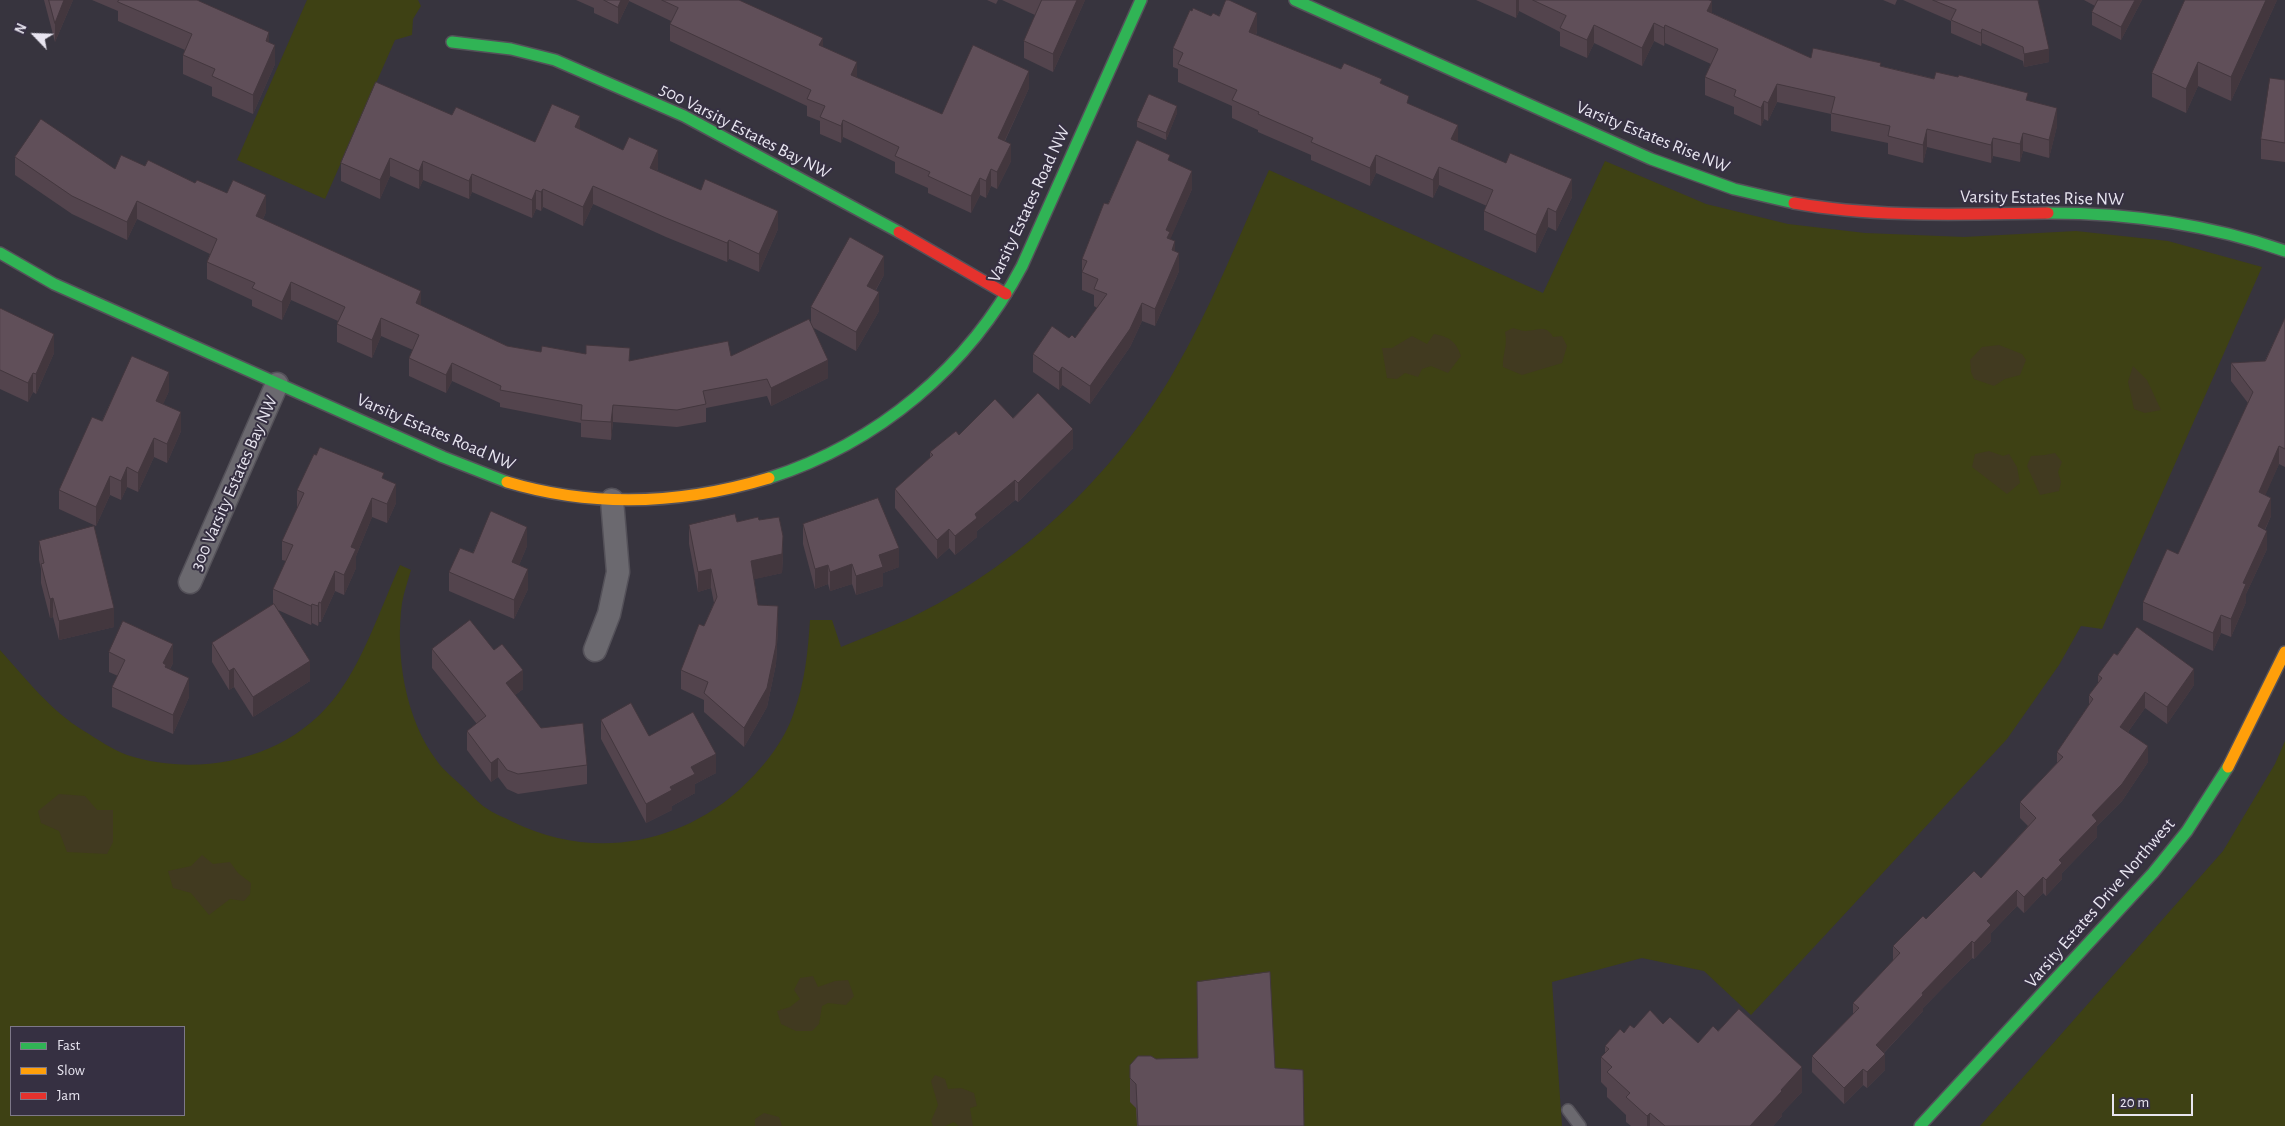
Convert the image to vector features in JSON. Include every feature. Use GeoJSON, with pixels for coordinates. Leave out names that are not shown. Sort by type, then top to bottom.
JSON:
{"type":"FeatureCollection","features":[{"type":"Feature","properties":{"kind":"street","name":"Varsity Estates Road NW"},"geometry":{"type":"LineString","coordinates":[[0,253],[54,284],[486,475],[518,486],[572,497],[612,500],[664,500],[718,493],[769,479],[821,458],[874,430],[931,386],[978,336],[1006,294],[1028,253],[1141,0]]}},
{"type":"Feature","properties":{"kind":"street","name":"Varsity Estates Rise NW"},"geometry":{"type":"LineString","coordinates":[[1295,0],[1651,159],[1694,176],[1750,193],[1784,201],[1863,212],[2086,213],[2118,215],[2178,222],[2210,229],[2285,251]]}},
{"type":"Feature","properties":{"kind":"street","name":"500 Varsity Estates Bay NW"},"geometry":{"type":"LineString","coordinates":[[452,42],[511,49],[555,60],[684,116],[901,233],[1006,294]]}},
{"type":"Feature","properties":{"kind":"street","name":"300 Varsity Estates Bay NW"},"geometry":{"type":"LineString","coordinates":[[190,582],[278,384]]}},
{"type":"Feature","properties":{"kind":"street"},"geometry":{"type":"LineString","coordinates":[[595,650],[608,614],[618,572],[612,500]]}},
{"type":"Feature","properties":{"kind":"street","name":"Varsity Estates Drive Northwest"},"geometry":{"type":"LineString","coordinates":[[1920,1126],[2160,866],[2221,779],[2240,745],[2285,652]]}},
{"type":"Feature","properties":{"kind":"lane"},"geometry":{"type":"LineString","coordinates":[[1568,1110],[1580,1126]]}},
{"type":"Feature","properties":{"kind":"green space"},"geometry":{"type":"Polygon","coordinates":[[[307,0],[418,0],[421,6],[413,19],[412,35],[395,40],[325,199],[237,160],[307,0]]]}},
{"type":"Feature","properties":{"kind":"green space"},"geometry":{"type":"Polygon","coordinates":[[[1605,161],[1706,204],[1788,224],[1865,233],[1964,237],[2076,231],[2168,241],[2262,267],[2102,629],[2081,626],[2059,665],[2007,739],[1751,1015],[1704,971],[1642,958],[1552,982],[1562,1126],[0,1126],[0,650],[39,694],[61,714],[84,731],[122,753],[155,762],[183,765],[211,764],[239,759],[266,750],[291,737],[313,721],[333,700],[362,653],[400,565],[411,570],[403,599],[400,623],[402,664],[410,706],[417,726],[437,761],[480,804],[513,822],[542,834],[571,841],[601,843],[630,841],[659,835],[687,825],[713,810],[738,791],[755,774],[778,745],[790,723],[798,701],[805,666],[810,620],[832,620],[841,647],[908,619],[948,598],[1024,546],[1059,516],[1092,483],[1122,448],[1149,411],[1173,373],[1212,298],[1269,170],[1543,293],[1605,161]]]}},
{"type":"Feature","properties":{"kind":"green space"},"geometry":{"type":"Polygon","coordinates":[[[2285,741],[2285,1126],[1980,1126],[2223,851],[2275,764],[2285,741]]]}},
{"type":"Feature","properties":{"kind":"sand"},"geometry":{"type":"Polygon","coordinates":[[[1513,328],[1526,331],[1544,329],[1553,337],[1562,336],[1567,346],[1562,363],[1522,375],[1503,367],[1506,342],[1505,332],[1513,328]]]}},
{"type":"Feature","properties":{"kind":"sand"},"geometry":{"type":"Polygon","coordinates":[[[1434,334],[1454,343],[1461,356],[1448,373],[1431,366],[1422,369],[1418,377],[1405,373],[1397,379],[1387,378],[1382,348],[1392,348],[1412,336],[1427,344],[1434,334]]]}},
{"type":"Feature","properties":{"kind":"sand"},"geometry":{"type":"Polygon","coordinates":[[[1999,345],[2022,354],[2026,360],[2020,375],[2005,379],[1994,386],[1974,379],[1970,360],[1982,347],[1999,345]]]}},
{"type":"Feature","properties":{"kind":"sand"},"geometry":{"type":"Polygon","coordinates":[[[2133,366],[2147,380],[2161,410],[2145,413],[2134,409],[2128,382],[2133,366]]]}},
{"type":"Feature","properties":{"kind":"sand"},"geometry":{"type":"Polygon","coordinates":[[[1989,451],[2003,456],[2009,454],[2017,467],[2020,483],[2007,494],[1972,467],[1975,454],[1989,451]]]}},
{"type":"Feature","properties":{"kind":"sand"},"geometry":{"type":"Polygon","coordinates":[[[2055,453],[2062,462],[2058,472],[2061,482],[2059,491],[2040,495],[2027,466],[2031,456],[2055,453]]]}},
{"type":"Feature","properties":{"kind":"sand"},"geometry":{"type":"Polygon","coordinates":[[[59,794],[85,796],[97,810],[113,810],[113,842],[107,854],[67,852],[59,831],[41,823],[38,811],[59,794]]]}},
{"type":"Feature","properties":{"kind":"sand"},"geometry":{"type":"Polygon","coordinates":[[[202,855],[213,864],[230,862],[238,873],[251,883],[250,894],[244,901],[230,899],[209,915],[191,893],[173,888],[168,871],[191,866],[202,855]]]}},
{"type":"Feature","properties":{"kind":"sand"},"geometry":{"type":"Polygon","coordinates":[[[813,976],[818,987],[835,981],[848,980],[854,996],[846,1005],[828,1003],[822,1006],[819,1024],[812,1031],[796,1031],[781,1024],[777,1011],[790,1007],[800,999],[794,990],[800,978],[813,976]]]}},
{"type":"Feature","properties":{"kind":"sand"},"geometry":{"type":"Polygon","coordinates":[[[935,1075],[945,1079],[948,1089],[961,1088],[974,1093],[977,1106],[970,1108],[973,1126],[959,1126],[954,1122],[945,1126],[933,1126],[931,1121],[938,1105],[931,1081],[935,1075]]]}},
{"type":"Feature","properties":{"kind":"sand"},"geometry":{"type":"Polygon","coordinates":[[[764,1113],[779,1117],[782,1126],[755,1126],[755,1119],[764,1113]]]}},
{"type":"Feature","properties":{"kind":"building"},"geometry":{"type":"Polygon","coordinates":[[[49,0],[64,0],[55,23],[49,0]]]}},
{"type":"Feature","properties":{"kind":"building"},"geometry":{"type":"Polygon","coordinates":[[[119,0],[197,0],[269,32],[266,41],[275,45],[253,95],[212,76],[215,69],[183,55],[192,34],[118,2],[119,0]]]}},
{"type":"Feature","properties":{"kind":"building"},"geometry":{"type":"Polygon","coordinates":[[[604,0],[621,0],[618,7],[604,0]]]}},
{"type":"Feature","properties":{"kind":"building"},"geometry":{"type":"Polygon","coordinates":[[[662,0],[739,0],[823,38],[819,45],[857,62],[851,75],[942,114],[973,45],[1029,71],[998,138],[1011,144],[997,172],[991,169],[986,181],[980,178],[971,196],[928,176],[930,172],[895,156],[899,147],[843,120],[841,126],[820,117],[825,106],[807,99],[811,90],[670,24],[678,8],[662,0]]]}},
{"type":"Feature","properties":{"kind":"building"},"geometry":{"type":"Polygon","coordinates":[[[1042,0],[1077,0],[1053,54],[1024,41],[1042,0]]]}},
{"type":"Feature","properties":{"kind":"building"},"geometry":{"type":"Polygon","coordinates":[[[1226,0],[1257,13],[1249,32],[1341,69],[1344,63],[1382,79],[1380,83],[1409,96],[1407,103],[1458,125],[1451,139],[1506,163],[1510,153],[1572,179],[1556,212],[1548,208],[1536,235],[1484,211],[1493,190],[1439,167],[1433,180],[1376,155],[1370,168],[1311,142],[1313,138],[1258,114],[1259,112],[1232,100],[1237,90],[1178,64],[1183,53],[1173,48],[1190,10],[1192,11],[1193,8],[1211,16],[1213,13],[1219,16],[1226,0]]]}},
{"type":"Feature","properties":{"kind":"building"},"geometry":{"type":"Polygon","coordinates":[[[1533,0],[1709,0],[1712,1],[1707,11],[1811,58],[1813,48],[1881,63],[1880,66],[1934,79],[1936,72],[1958,77],[1959,75],[2028,93],[2026,100],[2057,108],[2049,140],[2023,133],[2020,144],[1993,138],[1991,145],[1927,129],[1923,145],[1888,136],[1890,126],[1831,113],[1835,97],[1777,84],[1768,103],[1764,101],[1761,108],[1734,96],[1736,90],[1705,77],[1718,49],[1665,25],[1664,28],[1654,23],[1642,48],[1594,25],[1587,40],[1560,28],[1566,16],[1533,0]]]}},
{"type":"Feature","properties":{"kind":"building"},"geometry":{"type":"Polygon","coordinates":[[[1933,0],[2038,0],[2049,49],[2024,54],[2023,47],[1982,29],[1981,33],[1951,20],[1956,10],[1933,0]]]}},
{"type":"Feature","properties":{"kind":"building"},"geometry":{"type":"Polygon","coordinates":[[[2098,0],[2135,0],[2121,27],[2092,12],[2098,0]]]}},
{"type":"Feature","properties":{"kind":"building"},"geometry":{"type":"Polygon","coordinates":[[[2185,0],[2266,0],[2231,77],[2198,62],[2186,89],[2152,73],[2185,0]]]}},
{"type":"Feature","properties":{"kind":"building"},"geometry":{"type":"Polygon","coordinates":[[[2270,78],[2285,80],[2285,143],[2261,139],[2270,78]]]}},
{"type":"Feature","properties":{"kind":"building"},"geometry":{"type":"Polygon","coordinates":[[[376,82],[452,115],[456,107],[535,142],[552,104],[580,116],[575,127],[623,150],[629,137],[658,150],[650,168],[701,190],[705,179],[778,211],[759,254],[729,240],[727,243],[593,186],[583,207],[543,189],[541,192],[536,190],[532,200],[472,174],[469,181],[423,161],[419,171],[390,158],[380,180],[341,163],[376,82]]]}},
{"type":"Feature","properties":{"kind":"building"},"geometry":{"type":"Polygon","coordinates":[[[1149,94],[1177,106],[1166,133],[1137,121],[1149,94]]]}},
{"type":"Feature","properties":{"kind":"building"},"geometry":{"type":"Polygon","coordinates":[[[41,119],[115,169],[121,155],[145,166],[148,160],[195,183],[197,180],[227,193],[233,180],[266,195],[256,216],[421,291],[416,303],[507,346],[541,352],[542,346],[586,354],[586,345],[630,348],[629,361],[728,341],[731,356],[809,319],[828,360],[771,388],[767,379],[703,391],[706,404],[677,410],[613,405],[611,422],[581,420],[582,405],[500,390],[501,386],[452,363],[446,375],[409,358],[419,335],[381,318],[372,340],[337,324],[345,307],[291,282],[282,302],[252,288],[255,283],[207,262],[217,239],[137,201],[127,222],[72,196],[15,157],[41,119]]]}},
{"type":"Feature","properties":{"kind":"building"},"geometry":{"type":"Polygon","coordinates":[[[1137,140],[1170,155],[1168,160],[1192,171],[1166,230],[1170,232],[1167,238],[1175,241],[1172,250],[1179,253],[1155,309],[1142,303],[1130,329],[1090,386],[1062,367],[1059,372],[1033,354],[1052,326],[1069,338],[1072,335],[1075,338],[1107,294],[1094,289],[1098,279],[1082,272],[1087,261],[1082,259],[1104,203],[1108,204],[1137,140]]]}},
{"type":"Feature","properties":{"kind":"building"},"geometry":{"type":"Polygon","coordinates":[[[850,237],[884,256],[867,286],[879,292],[856,332],[811,307],[850,237]]]}},
{"type":"Feature","properties":{"kind":"building"},"geometry":{"type":"Polygon","coordinates":[[[0,308],[54,334],[36,374],[33,373],[28,383],[0,370],[0,308]]]}},
{"type":"Feature","properties":{"kind":"building"},"geometry":{"type":"Polygon","coordinates":[[[2285,318],[2285,449],[2279,446],[2259,492],[2271,498],[2258,526],[2267,531],[2243,583],[2246,584],[2231,619],[2221,615],[2213,633],[2143,602],[2167,549],[2178,554],[2253,392],[2231,363],[2265,361],[2285,318]]]}},
{"type":"Feature","properties":{"kind":"building"},"geometry":{"type":"Polygon","coordinates":[[[132,356],[169,372],[156,401],[181,412],[167,444],[154,438],[138,473],[127,467],[121,481],[110,476],[96,507],[59,490],[92,417],[102,421],[132,356]]]}},
{"type":"Feature","properties":{"kind":"building"},"geometry":{"type":"Polygon","coordinates":[[[1038,393],[1073,429],[1018,483],[1015,480],[975,514],[977,518],[955,536],[949,529],[937,540],[895,489],[933,455],[930,452],[956,431],[959,435],[995,399],[1013,418],[1038,393]]]}},
{"type":"Feature","properties":{"kind":"building"},"geometry":{"type":"Polygon","coordinates":[[[320,447],[384,473],[382,478],[396,484],[387,504],[372,498],[351,547],[356,549],[344,575],[335,571],[321,603],[319,602],[318,606],[312,604],[311,606],[273,589],[293,545],[282,541],[304,493],[297,490],[314,454],[316,455],[320,447]]]}},
{"type":"Feature","properties":{"kind":"building"},"geometry":{"type":"Polygon","coordinates":[[[878,498],[899,548],[879,555],[883,567],[856,576],[852,564],[830,572],[828,565],[815,569],[803,524],[878,498]]]}},
{"type":"Feature","properties":{"kind":"building"},"geometry":{"type":"Polygon","coordinates":[[[491,511],[527,527],[512,562],[528,569],[514,600],[449,572],[460,548],[473,553],[491,511]]]}},
{"type":"Feature","properties":{"kind":"building"},"geometry":{"type":"Polygon","coordinates":[[[735,514],[737,522],[758,517],[759,520],[779,517],[783,536],[782,554],[751,561],[758,605],[778,606],[776,645],[767,688],[744,728],[704,693],[708,682],[681,670],[699,624],[704,626],[717,597],[711,569],[698,572],[689,525],[735,514]]]}},
{"type":"Feature","properties":{"kind":"building"},"geometry":{"type":"Polygon","coordinates":[[[94,526],[114,608],[59,621],[53,598],[50,599],[41,564],[44,563],[39,541],[94,526]]]}},
{"type":"Feature","properties":{"kind":"building"},"geometry":{"type":"Polygon","coordinates":[[[274,604],[310,661],[253,697],[234,668],[229,671],[212,643],[274,604]]]}},
{"type":"Feature","properties":{"kind":"building"},"geometry":{"type":"Polygon","coordinates":[[[470,620],[494,650],[502,644],[523,670],[506,683],[541,728],[583,723],[587,765],[518,774],[507,770],[498,758],[491,763],[467,731],[486,716],[432,649],[470,620]]]}},
{"type":"Feature","properties":{"kind":"building"},"geometry":{"type":"Polygon","coordinates":[[[123,621],[173,644],[163,663],[166,665],[165,667],[189,678],[173,715],[112,687],[125,660],[109,652],[123,621]]]}},
{"type":"Feature","properties":{"kind":"building"},"geometry":{"type":"Polygon","coordinates":[[[2137,627],[2194,669],[2167,707],[2145,692],[2120,727],[2148,746],[2122,784],[2092,815],[2097,821],[2059,860],[2062,863],[2046,880],[2043,877],[2024,897],[2017,890],[1987,921],[1991,925],[1974,943],[1972,941],[1922,993],[1923,995],[1876,1045],[1885,1054],[1867,1072],[1863,1069],[1844,1088],[1812,1056],[1859,1008],[1853,1003],[1900,953],[1893,946],[1923,916],[1926,919],[1974,871],[1981,878],[2036,818],[2020,802],[2063,757],[2057,752],[2093,699],[2089,695],[2102,678],[2098,675],[2114,653],[2117,655],[2137,627]]]}},
{"type":"Feature","properties":{"kind":"building"},"geometry":{"type":"Polygon","coordinates":[[[631,703],[649,736],[693,712],[716,754],[691,767],[695,774],[670,787],[672,790],[646,804],[601,720],[631,703]]]}},
{"type":"Feature","properties":{"kind":"building"},"geometry":{"type":"Polygon","coordinates":[[[1270,972],[1275,1068],[1303,1070],[1304,1126],[1138,1126],[1136,1084],[1130,1078],[1130,1065],[1138,1056],[1151,1056],[1156,1059],[1198,1058],[1197,982],[1270,972]]]}},
{"type":"Feature","properties":{"kind":"building"},"geometry":{"type":"Polygon","coordinates":[[[1739,1009],[1802,1067],[1750,1126],[1665,1126],[1650,1113],[1647,1116],[1626,1097],[1630,1093],[1607,1072],[1612,1067],[1601,1057],[1609,1049],[1605,1046],[1620,1029],[1624,1033],[1630,1025],[1634,1028],[1650,1010],[1663,1024],[1670,1017],[1698,1043],[1713,1026],[1718,1031],[1739,1009]]]}},
{"type":"Feature","properties":{"kind":"traffic: fast"},"geometry":{"type":"LineString","coordinates":[[769,478],[809,463],[847,444],[883,422],[916,397],[947,368],[975,337],[1000,303],[1022,266],[1141,0]]}},
{"type":"Feature","properties":{"kind":"traffic: fast"},"geometry":{"type":"LineString","coordinates":[[1295,0],[1651,159],[1734,189],[1794,203]]}},
{"type":"Feature","properties":{"kind":"traffic: fast"},"geometry":{"type":"LineString","coordinates":[[452,42],[511,49],[555,60],[684,116],[899,232]]}},
{"type":"Feature","properties":{"kind":"traffic: fast"},"geometry":{"type":"LineString","coordinates":[[2048,213],[2108,215],[2168,222],[2227,234],[2285,251]]}},
{"type":"Feature","properties":{"kind":"traffic: fast"},"geometry":{"type":"LineString","coordinates":[[0,253],[54,284],[443,457],[507,482]]}},
{"type":"Feature","properties":{"kind":"traffic: fast"},"geometry":{"type":"LineString","coordinates":[[1920,1126],[2153,873],[2187,831],[2228,767]]}},
{"type":"Feature","properties":{"kind":"traffic: slow"},"geometry":{"type":"LineString","coordinates":[[507,482],[573,496],[605,499],[638,499],[671,498],[704,493],[737,487],[769,478]]}},
{"type":"Feature","properties":{"kind":"traffic: slow"},"geometry":{"type":"LineString","coordinates":[[2228,767],[2285,652]]}},
{"type":"Feature","properties":{"kind":"traffic: jam"},"geometry":{"type":"LineString","coordinates":[[1794,203],[1826,208],[1889,213],[2048,213]]}},
{"type":"Feature","properties":{"kind":"traffic: jam"},"geometry":{"type":"LineString","coordinates":[[899,232],[1006,294]]}}]}
